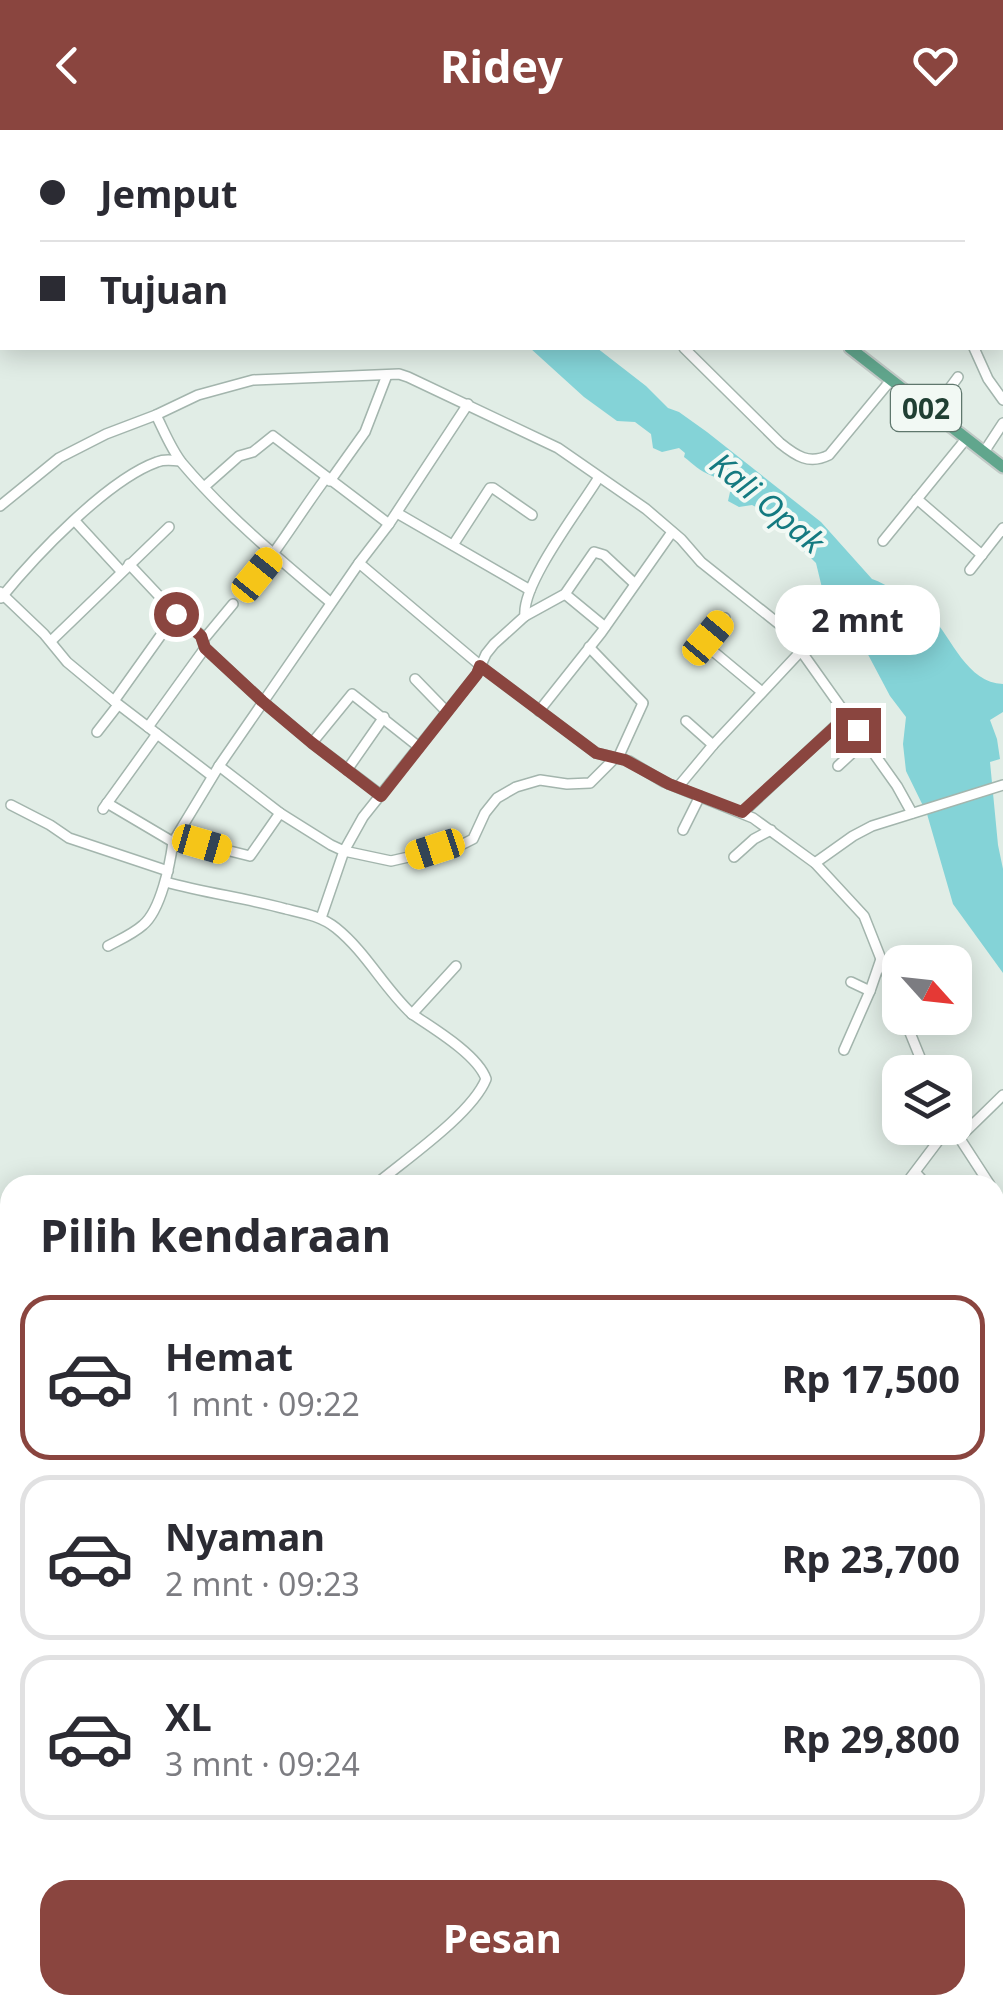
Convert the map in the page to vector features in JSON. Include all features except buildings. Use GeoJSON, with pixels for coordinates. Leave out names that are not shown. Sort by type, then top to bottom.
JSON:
{"type":"FeatureCollection","features":[{"type":"Feature","properties":{"kind":"main road","name":"002"},"geometry":{"type":"LineString","coordinates":[[868,353],[891,380],[1003,466]]}},
{"type":"Feature","properties":{"kind":"street"},"geometry":{"type":"LineString","coordinates":[[686,350],[780,443],[807,460],[829,455],[891,380]]}},
{"type":"Feature","properties":{"kind":"street"},"geometry":{"type":"LineString","coordinates":[[975,350],[1003,400]]}},
{"type":"Feature","properties":{"kind":"street"},"geometry":{"type":"LineString","coordinates":[[257,575],[288,535],[298,514],[364,432],[387,375]]}},
{"type":"Feature","properties":{"kind":"street"},"geometry":{"type":"LineString","coordinates":[[0,506],[59,458],[198,395],[253,380],[408,377],[558,448],[646,509],[701,562],[794,636],[912,812]]}},
{"type":"Feature","properties":{"kind":"street"},"geometry":{"type":"LineString","coordinates":[[932,412],[958,377]]}},
{"type":"Feature","properties":{"kind":"street"},"geometry":{"type":"LineString","coordinates":[[108,946],[144,924],[167,876],[174,842],[218,766],[330,602],[397,513],[468,404]]}},
{"type":"Feature","properties":{"kind":"street"},"geometry":{"type":"LineString","coordinates":[[156,415],[180,461],[204,487],[330,602]]}},
{"type":"Feature","properties":{"kind":"street"},"geometry":{"type":"LineString","coordinates":[[984,452],[1003,423]]}},
{"type":"Feature","properties":{"kind":"street"},"geometry":{"type":"LineString","coordinates":[[204,487],[239,456],[252,452],[273,436],[389,524]]}},
{"type":"Feature","properties":{"kind":"street"},"geometry":{"type":"LineString","coordinates":[[883,541],[966,439]]}},
{"type":"Feature","properties":{"kind":"street"},"geometry":{"type":"LineString","coordinates":[[180,461],[161,460],[110,490],[1,595],[67,662],[212,776]]}},
{"type":"Feature","properties":{"kind":"street"},"geometry":{"type":"LineString","coordinates":[[525,616],[526,598],[542,566],[600,477]]}},
{"type":"Feature","properties":{"kind":"street"},"geometry":{"type":"LineString","coordinates":[[453,545],[490,488],[532,515]]}},
{"type":"Feature","properties":{"kind":"street"},"geometry":{"type":"LineString","coordinates":[[917,499],[982,555]]}},
{"type":"Feature","properties":{"kind":"street"},"geometry":{"type":"LineString","coordinates":[[397,513],[530,590]]}},
{"type":"Feature","properties":{"kind":"street"},"geometry":{"type":"LineString","coordinates":[[75,521],[176,614],[262,701],[381,796]]}},
{"type":"Feature","properties":{"kind":"street"},"geometry":{"type":"LineString","coordinates":[[50,641],[169,526]]}},
{"type":"Feature","properties":{"kind":"street"},"geometry":{"type":"LineString","coordinates":[[970,570],[1003,528]]}},
{"type":"Feature","properties":{"kind":"street"},"geometry":{"type":"LineString","coordinates":[[539,711],[672,532]]}},
{"type":"Feature","properties":{"kind":"street"},"geometry":{"type":"LineString","coordinates":[[991,544],[1003,553]]}},
{"type":"Feature","properties":{"kind":"street"},"geometry":{"type":"LineString","coordinates":[[320,918],[344,852],[363,817],[477,674],[494,644],[525,616],[565,594],[594,552],[604,555],[634,584]]}},
{"type":"Feature","properties":{"kind":"street"},"geometry":{"type":"LineString","coordinates":[[359,562],[480,666],[596,753],[617,758],[742,812],[815,862],[864,916],[881,958],[844,1050]]}},
{"type":"Feature","properties":{"kind":"street"},"geometry":{"type":"LineString","coordinates":[[565,594],[605,627]]}},
{"type":"Feature","properties":{"kind":"street"},"geometry":{"type":"LineString","coordinates":[[233,604],[204,644],[105,806],[174,842],[202,844],[250,856],[280,813]]}},
{"type":"Feature","properties":{"kind":"street"},"geometry":{"type":"LineString","coordinates":[[96,732],[176,614]]}},
{"type":"Feature","properties":{"kind":"street"},"geometry":{"type":"LineString","coordinates":[[725,618],[706,641],[708,647],[762,692]]}},
{"type":"Feature","properties":{"kind":"street"},"geometry":{"type":"LineString","coordinates":[[678,787],[799,647],[837,621]]}},
{"type":"Feature","properties":{"kind":"street"},"geometry":{"type":"LineString","coordinates":[[218,766],[280,813],[344,852],[391,860],[462,845],[473,839],[485,813],[498,798],[516,787],[540,780],[590,783],[617,758],[643,701],[589,647]]}},
{"type":"Feature","properties":{"kind":"street"},"geometry":{"type":"LineString","coordinates":[[415,680],[447,712]]}},
{"type":"Feature","properties":{"kind":"street"},"geometry":{"type":"LineString","coordinates":[[312,743],[351,694],[419,747]]}},
{"type":"Feature","properties":{"kind":"street"},"geometry":{"type":"LineString","coordinates":[[742,812],[848,715]]}},
{"type":"Feature","properties":{"kind":"street"},"geometry":{"type":"LineString","coordinates":[[347,770],[384,717]]}},
{"type":"Feature","properties":{"kind":"street"},"geometry":{"type":"LineString","coordinates":[[686,721],[712,745]]}},
{"type":"Feature","properties":{"kind":"street"},"geometry":{"type":"LineString","coordinates":[[838,766],[866,741]]}},
{"type":"Feature","properties":{"kind":"street"},"geometry":{"type":"LineString","coordinates":[[815,862],[863,830],[1003,785]]}},
{"type":"Feature","properties":{"kind":"street"},"geometry":{"type":"LineString","coordinates":[[684,830],[700,796]]}},
{"type":"Feature","properties":{"kind":"street"},"geometry":{"type":"LineString","coordinates":[[11,805],[69,838],[197,890],[320,918],[336,928],[371,963],[400,1003],[484,1072],[486,1079],[481,1091],[467,1108],[387,1175]]}},
{"type":"Feature","properties":{"kind":"street"},"geometry":{"type":"LineString","coordinates":[[734,857],[754,838],[771,830]]}},
{"type":"Feature","properties":{"kind":"street"},"geometry":{"type":"LineString","coordinates":[[412,1014],[456,966]]}},
{"type":"Feature","properties":{"kind":"street"},"geometry":{"type":"LineString","coordinates":[[850,982],[870,991]]}},
{"type":"Feature","properties":{"kind":"street"},"geometry":{"type":"LineString","coordinates":[[972,1125],[1003,1095]]}},
{"type":"Feature","properties":{"kind":"street"},"geometry":{"type":"LineString","coordinates":[[913,1175],[937,1145]]}},
{"type":"Feature","properties":{"kind":"street"},"geometry":{"type":"LineString","coordinates":[[964,1145],[983,1175]]}},
{"type":"Feature","properties":{"kind":"street"},"geometry":{"type":"LineString","coordinates":[[916,1172],[919,1175]]}},
{"type":"Feature","properties":{"kind":"water","name":"Kali Opak"},"geometry":{"type":"Polygon","coordinates":[[[532,350],[600,350],[668,408],[707,432],[821,522],[872,579],[926,612],[970,668],[990,682],[1003,684],[1003,712],[990,720],[1000,759],[990,762],[1003,869],[1003,973],[953,904],[927,814],[906,771],[906,717],[890,696],[855,630],[823,592],[816,563],[762,510],[728,501],[732,483],[700,469],[679,448],[662,452],[653,448],[651,434],[635,422],[617,421],[532,350]]]}},
{"type":"Feature","properties":{"kind":"route"},"geometry":{"type":"LineString","coordinates":[[176,614],[204,639],[205,648],[262,701],[381,796],[480,666],[596,753],[625,760],[669,784],[742,812],[848,715],[858,730]]}}]}
